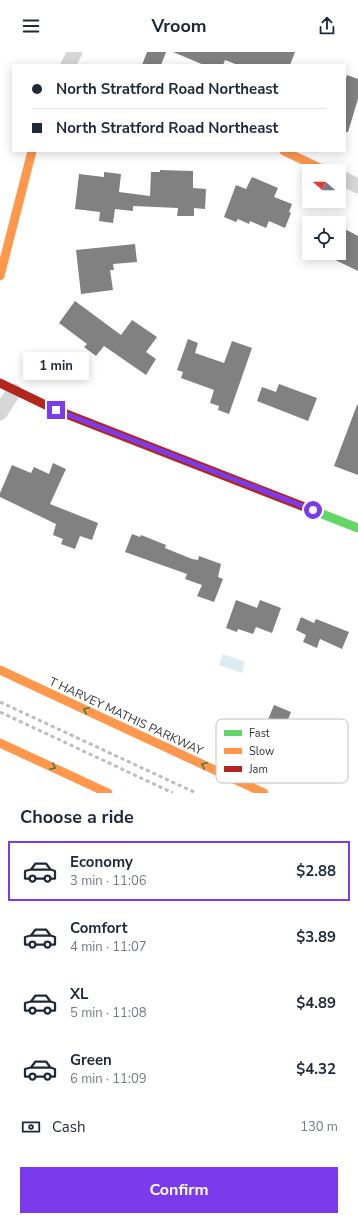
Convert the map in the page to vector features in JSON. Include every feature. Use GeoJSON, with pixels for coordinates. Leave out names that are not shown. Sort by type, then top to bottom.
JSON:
{"type":"FeatureCollection","features":[{"type":"Feature","properties":{"kind":"main road"},"geometry":{"type":"LineString","coordinates":[[0,276],[32,152]]}},
{"type":"Feature","properties":{"kind":"main road"},"geometry":{"type":"LineString","coordinates":[[286,152],[311,164]]}},
{"type":"Feature","properties":{"kind":"main road"},"geometry":{"type":"LineString","coordinates":[[0,383],[56,410],[358,528]]}},
{"type":"Feature","properties":{"kind":"main road","name":"T HARVEY MATHIS PARKWAY"},"geometry":{"type":"LineString","coordinates":[[0,670],[216,771]]}},
{"type":"Feature","properties":{"kind":"main road"},"geometry":{"type":"LineString","coordinates":[[0,743],[108,793]]}},
{"type":"Feature","properties":{"kind":"main road","name":"T HARVEY MATHIS PARKWAY"},"geometry":{"type":"LineString","coordinates":[[243,783],[264,793]]}},
{"type":"Feature","properties":{"kind":"street"},"geometry":{"type":"LineString","coordinates":[[69,64],[75,52]]}},
{"type":"Feature","properties":{"kind":"street"},"geometry":{"type":"LineString","coordinates":[[346,180],[358,186]]}},
{"type":"Feature","properties":{"kind":"street"},"geometry":{"type":"LineString","coordinates":[[0,414],[14,391]]}},
{"type":"Feature","properties":{"kind":"shaded area"},"geometry":{"type":"Polygon","coordinates":[[[223,654],[245,662],[242,673],[219,665],[223,654]]]}},
{"type":"Feature","properties":{"kind":"building"},"geometry":{"type":"Polygon","coordinates":[[[147,52],[166,52],[161,64],[142,64],[147,52]]]}},
{"type":"Feature","properties":{"kind":"building"},"geometry":{"type":"Polygon","coordinates":[[[173,52],[295,52],[290,64],[235,64],[225,60],[223,64],[202,64],[173,52]]]}},
{"type":"Feature","properties":{"kind":"building"},"geometry":{"type":"Polygon","coordinates":[[[347,75],[358,79],[358,99],[348,132],[346,132],[347,75]]]}},
{"type":"Feature","properties":{"kind":"building"},"geometry":{"type":"Polygon","coordinates":[[[160,170],[193,171],[193,188],[206,189],[205,209],[194,208],[194,216],[177,216],[178,208],[133,206],[133,211],[115,209],[113,223],[99,221],[100,212],[75,209],[79,174],[104,177],[104,172],[121,174],[119,192],[150,196],[151,172],[160,172],[160,170]]]}},
{"type":"Feature","properties":{"kind":"building"},"geometry":{"type":"Polygon","coordinates":[[[252,177],[278,188],[274,197],[292,204],[289,212],[291,213],[285,228],[269,221],[266,228],[250,221],[249,224],[238,219],[236,222],[224,217],[236,185],[246,189],[252,177]]]}},
{"type":"Feature","properties":{"kind":"building"},"geometry":{"type":"Polygon","coordinates":[[[346,230],[358,236],[358,271],[335,260],[346,260],[346,230]]]}},
{"type":"Feature","properties":{"kind":"building"},"geometry":{"type":"Polygon","coordinates":[[[135,244],[137,262],[113,264],[114,270],[110,270],[113,290],[81,294],[76,250],[135,244]]]}},
{"type":"Feature","properties":{"kind":"building"},"geometry":{"type":"Polygon","coordinates":[[[75,301],[121,335],[132,320],[157,337],[146,352],[156,359],[146,375],[104,346],[96,356],[84,347],[87,344],[59,323],[75,301]]]}},
{"type":"Feature","properties":{"kind":"building"},"geometry":{"type":"Polygon","coordinates":[[[188,339],[198,343],[195,353],[224,363],[232,341],[252,348],[229,414],[218,410],[219,406],[210,403],[214,390],[181,378],[183,372],[177,370],[188,339]]]}},
{"type":"Feature","properties":{"kind":"building"},"geometry":{"type":"Polygon","coordinates":[[[279,384],[317,398],[308,421],[257,401],[262,387],[276,392],[279,384]]]}},
{"type":"Feature","properties":{"kind":"building"},"geometry":{"type":"Polygon","coordinates":[[[358,405],[358,475],[334,466],[358,405]]]}},
{"type":"Feature","properties":{"kind":"building"},"geometry":{"type":"Polygon","coordinates":[[[53,463],[66,469],[50,504],[98,523],[92,540],[80,536],[75,549],[61,544],[63,539],[53,535],[56,524],[0,497],[0,493],[12,465],[31,473],[34,467],[49,474],[53,463]]]}},
{"type":"Feature","properties":{"kind":"building"},"geometry":{"type":"Polygon","coordinates":[[[132,534],[140,537],[141,535],[166,545],[165,548],[192,559],[198,560],[199,556],[221,564],[218,577],[223,579],[214,602],[197,596],[202,585],[185,579],[187,574],[125,552],[132,534]]]}},
{"type":"Feature","properties":{"kind":"building"},"geometry":{"type":"Polygon","coordinates":[[[236,600],[257,608],[260,600],[281,608],[272,633],[256,627],[253,634],[238,629],[237,632],[226,628],[236,600]]]}},
{"type":"Feature","properties":{"kind":"building"},"geometry":{"type":"Polygon","coordinates":[[[301,617],[314,623],[316,619],[349,632],[342,649],[320,639],[317,648],[303,642],[306,635],[296,630],[301,617]]]}},
{"type":"Feature","properties":{"kind":"building"},"geometry":{"type":"Polygon","coordinates":[[[274,705],[291,712],[288,719],[268,719],[274,705]]]}},
{"type":"Feature","properties":{"kind":"railway"},"geometry":{"type":"LineString","coordinates":[[0,702],[196,793]]}},
{"type":"Feature","properties":{"kind":"railway"},"geometry":{"type":"LineString","coordinates":[[0,712],[173,793]]}},
{"type":"Feature","properties":{"kind":"traffic: fast"},"geometry":{"type":"LineString","coordinates":[[307,508],[358,528]]}},
{"type":"Feature","properties":{"kind":"traffic: slow"},"geometry":{"type":"LineString","coordinates":[[0,276],[32,152]]}},
{"type":"Feature","properties":{"kind":"traffic: slow"},"geometry":{"type":"LineString","coordinates":[[286,152],[311,164]]}},
{"type":"Feature","properties":{"kind":"traffic: slow"},"geometry":{"type":"LineString","coordinates":[[0,670],[216,771]]}},
{"type":"Feature","properties":{"kind":"traffic: slow"},"geometry":{"type":"LineString","coordinates":[[0,743],[108,793]]}},
{"type":"Feature","properties":{"kind":"traffic: slow"},"geometry":{"type":"LineString","coordinates":[[243,783],[264,793]]}},
{"type":"Feature","properties":{"kind":"traffic: jam"},"geometry":{"type":"LineString","coordinates":[[0,383],[56,410],[307,508]]}},
{"type":"Feature","properties":{"kind":"route"},"geometry":{"type":"LineString","coordinates":[[56,410],[313,510]]}}]}
